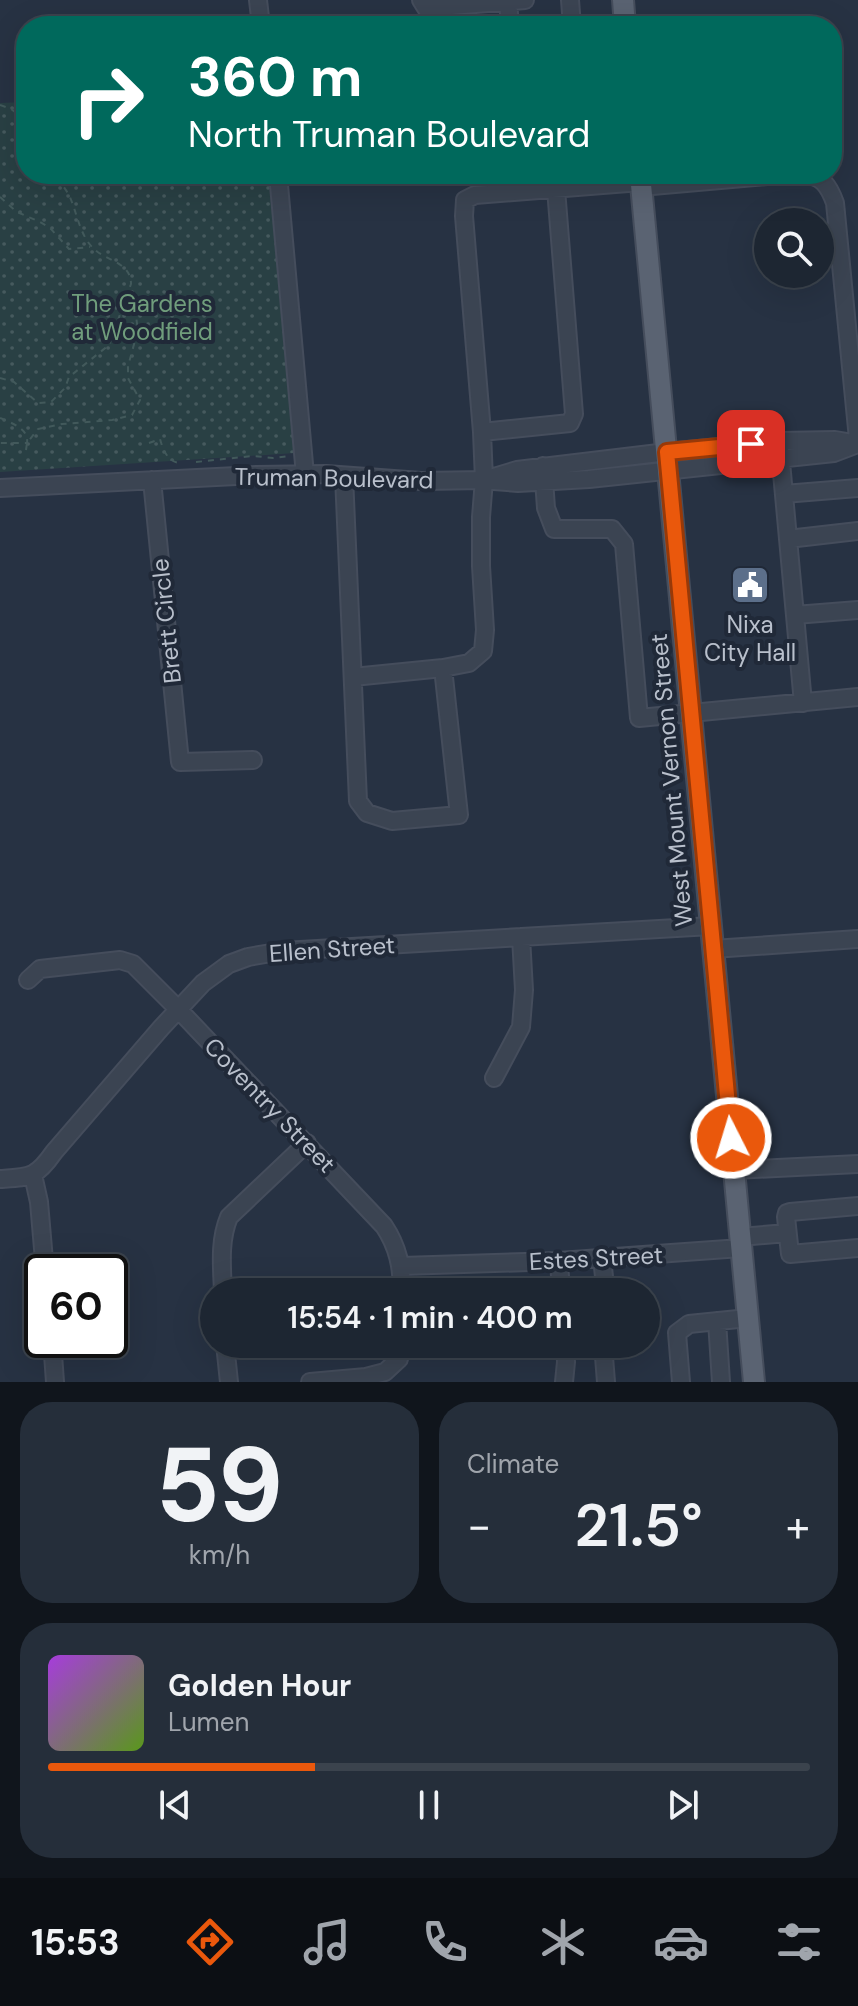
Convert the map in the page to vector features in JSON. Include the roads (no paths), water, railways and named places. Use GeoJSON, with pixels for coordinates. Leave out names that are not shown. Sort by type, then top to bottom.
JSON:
{"type":"FeatureCollection","features":[{"type":"Feature","properties":{"kind":"main road","name":"West Mount Vernon Street"},"geometry":{"type":"LineString","coordinates":[[641,184],[754,1382]]}},
{"type":"Feature","properties":{"kind":"street"},"geometry":{"type":"LineString","coordinates":[[421,0],[426,8],[517,1]]}},
{"type":"Feature","properties":{"kind":"street"},"geometry":{"type":"LineString","coordinates":[[279,184],[305,475]]}},
{"type":"Feature","properties":{"kind":"street"},"geometry":{"type":"LineString","coordinates":[[353,677],[469,663],[483,651],[481,517],[484,480],[465,200],[475,195],[609,184]]}},
{"type":"Feature","properties":{"kind":"street"},"geometry":{"type":"LineString","coordinates":[[826,184],[835,203],[858,442]]}},
{"type":"Feature","properties":{"kind":"street"},"geometry":{"type":"LineString","coordinates":[[482,432],[570,423],[574,414],[556,189]]}},
{"type":"Feature","properties":{"kind":"street","name":"Truman Boulevard"},"geometry":{"type":"LineString","coordinates":[[0,488],[256,475],[484,480],[517,470],[544,474],[780,450],[835,440],[858,442]]}},
{"type":"Feature","properties":{"kind":"street"},"geometry":{"type":"LineString","coordinates":[[780,450],[803,703]]}},
{"type":"Feature","properties":{"kind":"street"},"geometry":{"type":"LineString","coordinates":[[544,474],[546,508],[554,529],[612,529],[624,544],[639,718],[858,697]]}},
{"type":"Feature","properties":{"kind":"street"},"geometry":{"type":"LineString","coordinates":[[344,476],[358,801],[367,813],[392,821],[459,815],[443,668]]}},
{"type":"Feature","properties":{"kind":"street","name":"Brett Circle"},"geometry":{"type":"LineString","coordinates":[[152,480],[180,762],[253,760]]}},
{"type":"Feature","properties":{"kind":"street"},"geometry":{"type":"LineString","coordinates":[[784,494],[858,488]]}},
{"type":"Feature","properties":{"kind":"street"},"geometry":{"type":"LineString","coordinates":[[788,539],[858,531]]}},
{"type":"Feature","properties":{"kind":"street"},"geometry":{"type":"LineString","coordinates":[[795,615],[858,610]]}},
{"type":"Feature","properties":{"kind":"street","name":"Ellen Street"},"geometry":{"type":"LineString","coordinates":[[33,1175],[203,983],[229,964],[248,957],[283,951],[711,926]]}},
{"type":"Feature","properties":{"kind":"street"},"geometry":{"type":"LineString","coordinates":[[494,1078],[521,1027],[524,990],[521,937]]}},
{"type":"Feature","properties":{"kind":"street"},"geometry":{"type":"LineString","coordinates":[[713,949],[858,939]]}},
{"type":"Feature","properties":{"kind":"street","name":"Coventry Street"},"geometry":{"type":"LineString","coordinates":[[28,980],[40,969],[120,960],[133,964],[384,1226],[402,1266],[402,1278]]}},
{"type":"Feature","properties":{"kind":"street"},"geometry":{"type":"LineString","coordinates":[[223,1278],[224,1229],[229,1217],[307,1143]]}},
{"type":"Feature","properties":{"kind":"street"},"geometry":{"type":"LineString","coordinates":[[734,1170],[858,1164]]}},
{"type":"Feature","properties":{"kind":"street"},"geometry":{"type":"LineString","coordinates":[[0,1179],[33,1175],[39,1202],[43,1254]]}},
{"type":"Feature","properties":{"kind":"street"},"geometry":{"type":"LineString","coordinates":[[858,1206],[787,1213],[790,1254],[858,1248]]}},
{"type":"Feature","properties":{"kind":"street","name":"Estes Street"},"geometry":{"type":"LineString","coordinates":[[402,1266],[602,1258],[741,1242],[787,1233]]}},
{"type":"Feature","properties":{"kind":"street"},"geometry":{"type":"LineString","coordinates":[[602,1258],[603,1278]]}},
{"type":"Feature","properties":{"kind":"street"},"geometry":{"type":"LineString","coordinates":[[559,1261],[560,1278]]}},
{"type":"Feature","properties":{"kind":"street"},"geometry":{"type":"LineString","coordinates":[[681,1382],[677,1333],[689,1324],[748,1318]]}},
{"type":"Feature","properties":{"kind":"street"},"geometry":{"type":"LineString","coordinates":[[717,1321],[721,1382]]}},
{"type":"Feature","properties":{"kind":"street"},"geometry":{"type":"LineString","coordinates":[[53,1358],[55,1382]]}},
{"type":"Feature","properties":{"kind":"street"},"geometry":{"type":"LineString","coordinates":[[226,1358],[229,1382]]}},
{"type":"Feature","properties":{"kind":"street"},"geometry":{"type":"LineString","coordinates":[[310,1382],[375,1375],[385,1372],[396,1358]]}},
{"type":"Feature","properties":{"kind":"street"},"geometry":{"type":"LineString","coordinates":[[564,1382],[566,1358]]}},
{"type":"Feature","properties":{"kind":"street"},"geometry":{"type":"LineString","coordinates":[[604,1358],[606,1382]]}},
{"type":"Feature","properties":{"kind":"place","name":"Nixa City Hall"},"geometry":{"type":"Point","coordinates":[750,585]}},
{"type":"Feature","properties":{"kind":"park label","name":"The Gardens at Woodfield"},"geometry":{"type":"Point","coordinates":[142,317]}}]}
